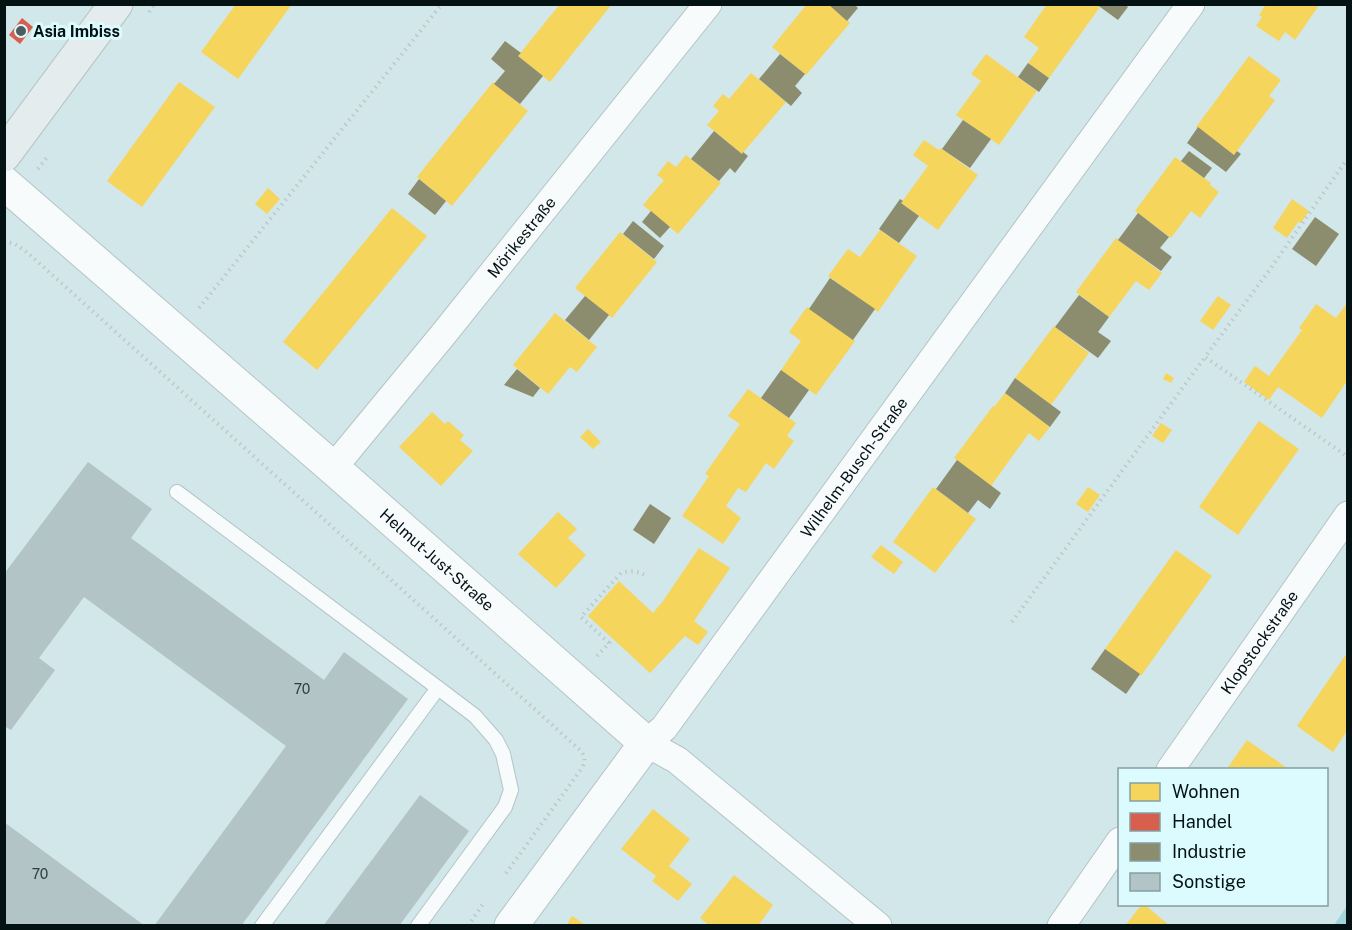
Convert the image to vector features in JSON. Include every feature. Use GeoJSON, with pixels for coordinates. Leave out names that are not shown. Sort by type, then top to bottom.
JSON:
{"type":"FeatureCollection","features":[{"type":"Feature","properties":{"kind":"main road"},"geometry":{"type":"LineString","coordinates":[[4,155],[116,4]]}},
{"type":"Feature","properties":{"kind":"street","name":"Mörikestraße"},"geometry":{"type":"LineString","coordinates":[[333,468],[442,336],[708,4]]}},
{"type":"Feature","properties":{"kind":"street","name":"Wilhelm-Busch-Straße"},"geometry":{"type":"LineString","coordinates":[[511,926],[646,743],[664,728],[1191,4]]}},
{"type":"Feature","properties":{"kind":"street","name":"Helmut-Just-Straße"},"geometry":{"type":"LineString","coordinates":[[4,183],[646,743],[677,760],[878,926]]}},
{"type":"Feature","properties":{"kind":"street","name":"Klopstockstraße"},"geometry":{"type":"LineString","coordinates":[[1171,768],[1347,515]]}},
{"type":"Feature","properties":{"kind":"street"},"geometry":{"type":"LineString","coordinates":[[1060,926],[1118,842]]}},
{"type":"Feature","properties":{"kind":"lane"},"geometry":{"type":"LineString","coordinates":[[177,492],[475,716],[496,740],[503,754],[511,790],[505,807],[418,926]]}},
{"type":"Feature","properties":{"kind":"lane"},"geometry":{"type":"LineString","coordinates":[[262,926],[438,688]]}},
{"type":"Feature","properties":{"kind":"path"},"geometry":{"type":"LineString","coordinates":[[173,330],[202,306],[442,4]]}},
{"type":"Feature","properties":{"kind":"path"},"geometry":{"type":"LineString","coordinates":[[1012,622],[1271,268],[1347,158]]}},
{"type":"Feature","properties":{"kind":"path"},"geometry":{"type":"LineString","coordinates":[[4,241],[15,244],[28,253],[584,755],[585,762],[582,768],[501,879]]}},
{"type":"Feature","properties":{"kind":"path"},"geometry":{"type":"LineString","coordinates":[[1205,357],[1347,457]]}},
{"type":"Feature","properties":{"kind":"path"},"geometry":{"type":"LineString","coordinates":[[609,643],[581,617],[621,573],[640,572],[648,577]]}},
{"type":"Feature","properties":{"kind":"path"},"geometry":{"type":"LineString","coordinates":[[468,926],[488,898]]}},
{"type":"Feature","properties":{"kind":"shaded area"},"geometry":{"type":"Polygon","coordinates":[[[1347,906],[1347,925],[1334,925],[1347,906]]]}},
{"type":"Feature","properties":{"kind":"building: Wohnen"},"geometry":{"type":"Polygon","coordinates":[[[236,4],[292,4],[238,79],[201,52],[236,4]]]}},
{"type":"Feature","properties":{"kind":"building: Wohnen"},"geometry":{"type":"Polygon","coordinates":[[[560,4],[612,4],[550,82],[518,56],[560,4]]]}},
{"type":"Feature","properties":{"kind":"building: Wohnen"},"geometry":{"type":"Polygon","coordinates":[[[807,4],[828,4],[850,23],[806,75],[772,47],[807,4]]]}},
{"type":"Feature","properties":{"kind":"building: Wohnen"},"geometry":{"type":"Polygon","coordinates":[[[1047,4],[1096,4],[1100,7],[1049,78],[1028,63],[1039,48],[1024,37],[1047,4]]]}},
{"type":"Feature","properties":{"kind":"building: Wohnen"},"geometry":{"type":"Polygon","coordinates":[[[1266,4],[1320,4],[1295,40],[1285,32],[1279,41],[1256,26],[1262,17],[1259,15],[1266,4]]]}},
{"type":"Feature","properties":{"kind":"building: Wohnen"},"geometry":{"type":"Polygon","coordinates":[[[986,54],[1037,91],[999,145],[956,115],[981,81],[971,74],[986,54]]]}},
{"type":"Feature","properties":{"kind":"building: Wohnen"},"geometry":{"type":"Polygon","coordinates":[[[1249,56],[1281,80],[1269,96],[1275,100],[1234,155],[1196,127],[1249,56]]]}},
{"type":"Feature","properties":{"kind":"building: Wohnen"},"geometry":{"type":"Polygon","coordinates":[[[751,73],[786,102],[742,154],[707,125],[719,111],[713,106],[723,94],[729,99],[751,73]]]}},
{"type":"Feature","properties":{"kind":"building: Wohnen"},"geometry":{"type":"Polygon","coordinates":[[[179,82],[215,107],[142,207],[107,181],[179,82]]]}},
{"type":"Feature","properties":{"kind":"building: Wohnen"},"geometry":{"type":"Polygon","coordinates":[[[493,82],[528,111],[452,206],[417,177],[493,82]]]}},
{"type":"Feature","properties":{"kind":"building: Wohnen"},"geometry":{"type":"Polygon","coordinates":[[[924,140],[939,150],[941,148],[978,175],[938,230],[901,203],[928,166],[913,155],[924,140]]]}},
{"type":"Feature","properties":{"kind":"building: Wohnen"},"geometry":{"type":"Polygon","coordinates":[[[686,155],[721,183],[678,234],[643,205],[664,180],[657,175],[668,161],[676,167],[686,155]]]}},
{"type":"Feature","properties":{"kind":"building: Wohnen"},"geometry":{"type":"Polygon","coordinates":[[[1175,157],[1211,183],[1210,185],[1219,192],[1200,218],[1191,211],[1171,238],[1135,211],[1175,157]]]}},
{"type":"Feature","properties":{"kind":"building: Wohnen"},"geometry":{"type":"Polygon","coordinates":[[[268,188],[280,199],[267,214],[255,204],[268,188]]]}},
{"type":"Feature","properties":{"kind":"building: Wohnen"},"geometry":{"type":"Polygon","coordinates":[[[1292,199],[1309,211],[1287,238],[1273,228],[1292,199]]]}},
{"type":"Feature","properties":{"kind":"building: Wohnen"},"geometry":{"type":"Polygon","coordinates":[[[392,208],[427,236],[317,370],[283,342],[392,208]]]}},
{"type":"Feature","properties":{"kind":"building: Wohnen"},"geometry":{"type":"Polygon","coordinates":[[[880,230],[917,256],[878,312],[828,276],[848,249],[860,257],[880,230]]]}},
{"type":"Feature","properties":{"kind":"building: Wohnen"},"geometry":{"type":"Polygon","coordinates":[[[620,232],[657,262],[612,318],[575,288],[620,232]]]}},
{"type":"Feature","properties":{"kind":"building: Wohnen"},"geometry":{"type":"Polygon","coordinates":[[[1116,238],[1162,273],[1149,290],[1136,281],[1109,317],[1076,292],[1116,238]]]}},
{"type":"Feature","properties":{"kind":"building: Wohnen"},"geometry":{"type":"Polygon","coordinates":[[[1218,296],[1231,305],[1213,330],[1200,321],[1218,296]]]}},
{"type":"Feature","properties":{"kind":"building: Wohnen"},"geometry":{"type":"Polygon","coordinates":[[[1347,303],[1347,381],[1322,418],[1278,387],[1269,400],[1244,382],[1255,366],[1269,376],[1302,330],[1299,328],[1316,304],[1336,318],[1347,303]]]}},
{"type":"Feature","properties":{"kind":"building: Wohnen"},"geometry":{"type":"Polygon","coordinates":[[[807,307],[855,341],[816,395],[781,370],[801,341],[789,332],[807,307]]]}},
{"type":"Feature","properties":{"kind":"building: Wohnen"},"geometry":{"type":"Polygon","coordinates":[[[555,313],[597,347],[577,372],[570,367],[548,394],[513,365],[555,313]]]}},
{"type":"Feature","properties":{"kind":"building: Wohnen"},"geometry":{"type":"Polygon","coordinates":[[[1054,326],[1089,353],[1051,405],[1015,378],[1054,326]]]}},
{"type":"Feature","properties":{"kind":"building: Wohnen"},"geometry":{"type":"Polygon","coordinates":[[[1166,373],[1174,378],[1171,383],[1163,379],[1166,373]]]}},
{"type":"Feature","properties":{"kind":"building: Wohnen"},"geometry":{"type":"Polygon","coordinates":[[[748,389],[796,423],[787,436],[794,441],[774,469],[766,463],[746,492],[738,488],[726,506],[741,518],[723,544],[682,516],[709,476],[705,474],[740,424],[728,416],[748,389]]]}},
{"type":"Feature","properties":{"kind":"building: Wohnen"},"geometry":{"type":"Polygon","coordinates":[[[1005,393],[1050,427],[1039,441],[1029,433],[991,486],[954,458],[1005,393]]]}},
{"type":"Feature","properties":{"kind":"building: Wohnen"},"geometry":{"type":"Polygon","coordinates":[[[432,412],[445,424],[448,421],[464,435],[460,440],[473,451],[441,486],[399,447],[432,412]]]}},
{"type":"Feature","properties":{"kind":"building: Wohnen"},"geometry":{"type":"Polygon","coordinates":[[[1259,421],[1299,449],[1238,535],[1199,507],[1259,421]]]}},
{"type":"Feature","properties":{"kind":"building: Wohnen"},"geometry":{"type":"Polygon","coordinates":[[[1161,423],[1172,430],[1163,443],[1152,436],[1161,423]]]}},
{"type":"Feature","properties":{"kind":"building: Wohnen"},"geometry":{"type":"Polygon","coordinates":[[[588,429],[601,442],[593,449],[580,437],[588,429]]]}},
{"type":"Feature","properties":{"kind":"building: Wohnen"},"geometry":{"type":"Polygon","coordinates":[[[933,487],[976,519],[935,573],[893,542],[933,487]]]}},
{"type":"Feature","properties":{"kind":"building: Wohnen"},"geometry":{"type":"Polygon","coordinates":[[[1088,487],[1100,495],[1088,512],[1076,504],[1088,487]]]}},
{"type":"Feature","properties":{"kind":"building: Wohnen"},"geometry":{"type":"Polygon","coordinates":[[[558,512],[577,529],[568,538],[586,555],[556,588],[518,554],[558,512]]]}},
{"type":"Feature","properties":{"kind":"building: Wohnen"},"geometry":{"type":"Polygon","coordinates":[[[881,545],[903,562],[894,574],[871,557],[881,545]]]}},
{"type":"Feature","properties":{"kind":"building: Wohnen"},"geometry":{"type":"Polygon","coordinates":[[[699,548],[730,568],[694,621],[708,632],[698,645],[685,636],[650,673],[588,616],[619,581],[653,613],[699,548]]]}},
{"type":"Feature","properties":{"kind":"building: Wohnen"},"geometry":{"type":"Polygon","coordinates":[[[1176,550],[1212,576],[1141,676],[1105,649],[1176,550]]]}},
{"type":"Feature","properties":{"kind":"building: Wohnen"},"geometry":{"type":"Polygon","coordinates":[[[1347,653],[1347,731],[1333,752],[1297,726],[1347,653]]]}},
{"type":"Feature","properties":{"kind":"building: Wohnen"},"geometry":{"type":"Polygon","coordinates":[[[1247,740],[1287,768],[1227,768],[1247,740]]]}},
{"type":"Feature","properties":{"kind":"building: Wohnen"},"geometry":{"type":"Polygon","coordinates":[[[653,809],[690,839],[669,866],[692,884],[678,901],[652,881],[656,876],[621,849],[653,809]]]}},
{"type":"Feature","properties":{"kind":"building: Wohnen"},"geometry":{"type":"Polygon","coordinates":[[[734,875],[773,905],[758,926],[710,926],[700,918],[734,875]]]}},
{"type":"Feature","properties":{"kind":"building: Wohnen"},"geometry":{"type":"Polygon","coordinates":[[[1140,906],[1146,906],[1170,926],[1125,926],[1140,906]]]}},
{"type":"Feature","properties":{"kind":"building: Wohnen"},"geometry":{"type":"Polygon","coordinates":[[[572,916],[587,926],[566,926],[572,916]]]}},
{"type":"Feature","properties":{"kind":"building: Handel","name":"Asia Imbiss"},"geometry":{"type":"Polygon","coordinates":[[[22,18],[33,27],[20,44],[9,35],[22,18]]]}},
{"type":"Feature","properties":{"kind":"building: Industrie"},"geometry":{"type":"Polygon","coordinates":[[[828,4],[854,4],[858,8],[847,21],[828,4]]]}},
{"type":"Feature","properties":{"kind":"building: Industrie"},"geometry":{"type":"Polygon","coordinates":[[[1096,4],[1124,4],[1128,7],[1118,20],[1096,4]]]}},
{"type":"Feature","properties":{"kind":"building: Industrie"},"geometry":{"type":"Polygon","coordinates":[[[505,41],[521,53],[518,56],[543,76],[520,104],[494,84],[505,71],[491,59],[505,41]]]}},
{"type":"Feature","properties":{"kind":"building: Industrie"},"geometry":{"type":"Polygon","coordinates":[[[780,54],[805,74],[795,86],[802,93],[791,106],[759,79],[780,54]]]}},
{"type":"Feature","properties":{"kind":"building: Industrie"},"geometry":{"type":"Polygon","coordinates":[[[1028,63],[1049,78],[1039,92],[1018,77],[1028,63]]]}},
{"type":"Feature","properties":{"kind":"building: Industrie"},"geometry":{"type":"Polygon","coordinates":[[[963,120],[991,139],[970,168],[942,149],[963,120]]]}},
{"type":"Feature","properties":{"kind":"building: Industrie"},"geometry":{"type":"Polygon","coordinates":[[[1198,127],[1234,155],[1237,151],[1241,154],[1226,172],[1187,143],[1198,127]]]}},
{"type":"Feature","properties":{"kind":"building: Industrie"},"geometry":{"type":"Polygon","coordinates":[[[714,131],[742,154],[743,152],[748,156],[735,173],[730,168],[719,181],[691,159],[714,131]]]}},
{"type":"Feature","properties":{"kind":"building: Industrie"},"geometry":{"type":"Polygon","coordinates":[[[1189,151],[1212,168],[1204,178],[1181,161],[1189,151]]]}},
{"type":"Feature","properties":{"kind":"building: Industrie"},"geometry":{"type":"Polygon","coordinates":[[[419,179],[446,201],[435,215],[408,194],[419,179]]]}},
{"type":"Feature","properties":{"kind":"building: Industrie"},"geometry":{"type":"Polygon","coordinates":[[[900,199],[903,201],[901,203],[919,216],[899,243],[879,229],[900,199]]]}},
{"type":"Feature","properties":{"kind":"building: Industrie"},"geometry":{"type":"Polygon","coordinates":[[[651,211],[670,227],[660,238],[642,222],[651,211]]]}},
{"type":"Feature","properties":{"kind":"building: Industrie"},"geometry":{"type":"Polygon","coordinates":[[[1138,213],[1169,237],[1160,248],[1172,257],[1161,271],[1118,240],[1138,213]]]}},
{"type":"Feature","properties":{"kind":"building: Industrie"},"geometry":{"type":"Polygon","coordinates":[[[1315,217],[1339,234],[1316,266],[1292,249],[1315,217]]]}},
{"type":"Feature","properties":{"kind":"building: Industrie"},"geometry":{"type":"Polygon","coordinates":[[[633,221],[664,246],[654,259],[623,234],[633,221]]]}},
{"type":"Feature","properties":{"kind":"building: Industrie"},"geometry":{"type":"Polygon","coordinates":[[[830,278],[875,309],[853,340],[809,309],[830,278]]]}},
{"type":"Feature","properties":{"kind":"building: Industrie"},"geometry":{"type":"Polygon","coordinates":[[[1079,295],[1109,317],[1098,332],[1111,341],[1098,358],[1055,327],[1079,295]]]}},
{"type":"Feature","properties":{"kind":"building: Industrie"},"geometry":{"type":"Polygon","coordinates":[[[585,296],[609,315],[589,340],[565,320],[585,296]]]}},
{"type":"Feature","properties":{"kind":"building: Industrie"},"geometry":{"type":"Polygon","coordinates":[[[517,369],[540,388],[533,397],[504,385],[517,369]]]}},
{"type":"Feature","properties":{"kind":"building: Industrie"},"geometry":{"type":"Polygon","coordinates":[[[781,370],[809,390],[789,418],[761,398],[781,370]]]}},
{"type":"Feature","properties":{"kind":"building: Industrie"},"geometry":{"type":"Polygon","coordinates":[[[1015,378],[1061,412],[1050,427],[1005,393],[1015,378]]]}},
{"type":"Feature","properties":{"kind":"building: Industrie"},"geometry":{"type":"Polygon","coordinates":[[[957,460],[1001,493],[990,509],[978,500],[968,513],[936,489],[957,460]]]}},
{"type":"Feature","properties":{"kind":"building: Industrie"},"geometry":{"type":"Polygon","coordinates":[[[650,504],[671,518],[654,544],[633,530],[650,504]]]}},
{"type":"Feature","properties":{"kind":"building: Industrie"},"geometry":{"type":"Polygon","coordinates":[[[1105,649],[1140,674],[1126,694],[1091,669],[1105,649]]]}},
{"type":"Feature","properties":{"kind":"building: Sonstige"},"geometry":{"type":"Polygon","coordinates":[[[88,462],[152,509],[131,538],[324,680],[344,652],[408,699],[241,926],[154,926],[286,746],[84,597],[39,658],[55,670],[11,730],[4,726],[4,574],[88,462]]]}},
{"type":"Feature","properties":{"kind":"building: Sonstige"},"geometry":{"type":"Polygon","coordinates":[[[420,795],[469,831],[399,926],[323,926],[420,795]]]}},
{"type":"Feature","properties":{"kind":"building: Sonstige"},"geometry":{"type":"Polygon","coordinates":[[[4,822],[145,926],[4,926],[4,822]]]}},
{"type":"Feature","properties":{"kind":"place","name":"Asia Imbiss"},"geometry":{"type":"Point","coordinates":[21,31]}}]}
